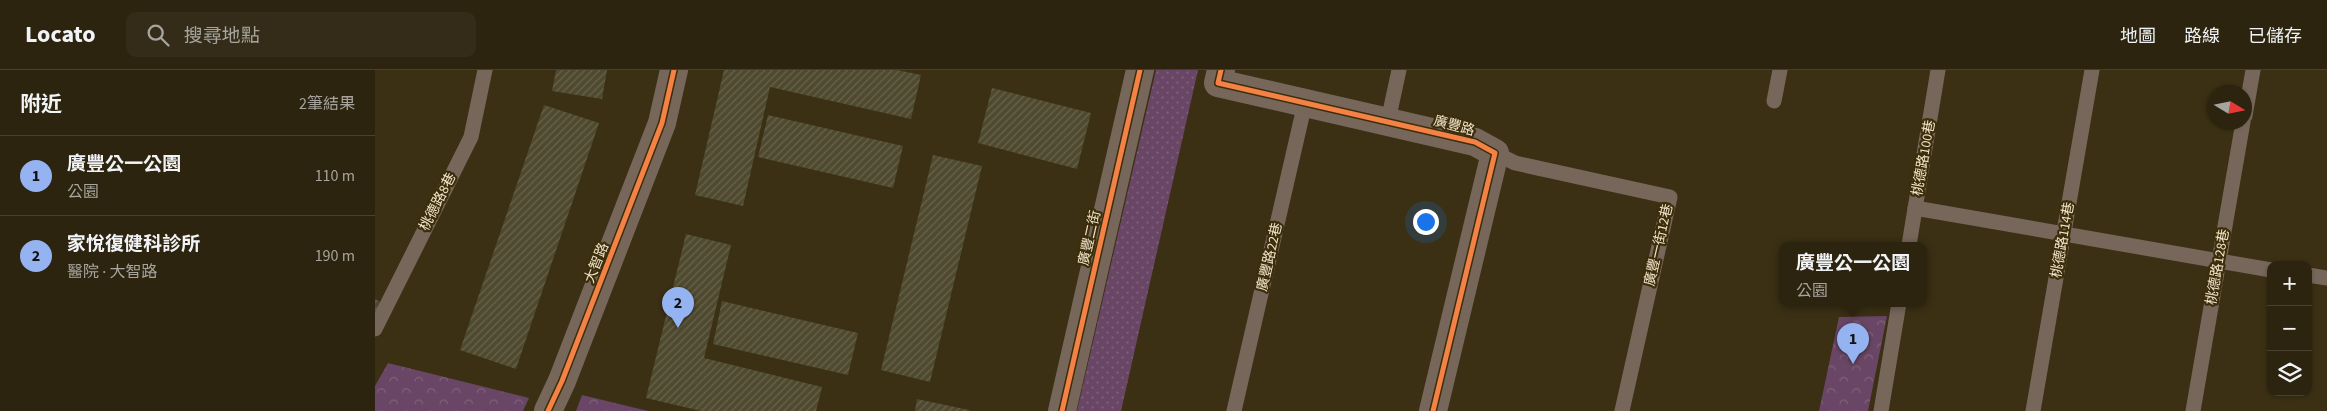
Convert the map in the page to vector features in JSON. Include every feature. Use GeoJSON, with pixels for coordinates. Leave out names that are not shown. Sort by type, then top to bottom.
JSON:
{"type":"FeatureCollection","features":[{"type":"Feature","properties":{"kind":"street","name":"大智路"},"geometry":{"type":"LineString","coordinates":[[548,411],[569,363],[662,122],[674,70]]}},
{"type":"Feature","properties":{"kind":"street","name":"廣豐二街"},"geometry":{"type":"LineString","coordinates":[[1063,411],[1140,70]]}},
{"type":"Feature","properties":{"kind":"street","name":"廣豐路"},"geometry":{"type":"LineString","coordinates":[[1221,70],[1218,83],[1475,142],[1495,153]]}},
{"type":"Feature","properties":{"kind":"street"},"geometry":{"type":"LineString","coordinates":[[1433,411],[1495,153]]}},
{"type":"Feature","properties":{"kind":"lane","name":"桃德路8巷"},"geometry":{"type":"LineString","coordinates":[[375,329],[471,137],[485,70]]}},
{"type":"Feature","properties":{"kind":"lane"},"geometry":{"type":"LineString","coordinates":[[1388,121],[1399,70]]}},
{"type":"Feature","properties":{"kind":"lane"},"geometry":{"type":"LineString","coordinates":[[1774,101],[1780,70]]}},
{"type":"Feature","properties":{"kind":"lane","name":"桃德路100巷"},"geometry":{"type":"LineString","coordinates":[[1909,242],[1938,70]]}},
{"type":"Feature","properties":{"kind":"lane","name":"桃德路114巷"},"geometry":{"type":"LineString","coordinates":[[2033,411],[2092,70]]}},
{"type":"Feature","properties":{"kind":"lane"},"geometry":{"type":"LineString","coordinates":[[2250,85],[2253,70]]}},
{"type":"Feature","properties":{"kind":"lane","name":"廣豐路22巷"},"geometry":{"type":"LineString","coordinates":[[1235,411],[1305,103]]}},
{"type":"Feature","properties":{"kind":"lane","name":"桃德路128巷"},"geometry":{"type":"LineString","coordinates":[[2193,411],[2242,130]]}},
{"type":"Feature","properties":{"kind":"lane","name":"廣豐一街12巷"},"geometry":{"type":"LineString","coordinates":[[1495,153],[1515,163],[1670,197],[1622,411]]}},
{"type":"Feature","properties":{"kind":"lane"},"geometry":{"type":"LineString","coordinates":[[1915,208],[2064,232],[2267,269]]}},
{"type":"Feature","properties":{"kind":"lane"},"geometry":{"type":"LineString","coordinates":[[2312,276],[2327,278]]}},
{"type":"Feature","properties":{"kind":"lane"},"geometry":{"type":"LineString","coordinates":[[1881,411],[1898,307]]}},
{"type":"Feature","properties":{"kind":"green space"},"geometry":{"type":"Polygon","coordinates":[[[1156,70],[1198,70],[1121,411],[1077,411],[1156,70]]]}},
{"type":"Feature","properties":{"kind":"green space"},"geometry":{"type":"Polygon","coordinates":[[[1887,316],[1868,411],[1819,411],[1839,317],[1887,316]]]}},
{"type":"Feature","properties":{"kind":"green space"},"geometry":{"type":"Polygon","coordinates":[[[388,363],[529,398],[523,411],[375,411],[375,386],[388,363]]]}},
{"type":"Feature","properties":{"kind":"green space"},"geometry":{"type":"Polygon","coordinates":[[[582,395],[648,411],[576,411],[582,395]]]}},
{"type":"Feature","properties":{"kind":"building"},"geometry":{"type":"Polygon","coordinates":[[[556,70],[607,70],[602,99],[552,91],[556,70]]]}},
{"type":"Feature","properties":{"kind":"building"},"geometry":{"type":"Polygon","coordinates":[[[724,70],[897,70],[921,75],[911,119],[770,87],[743,206],[695,195],[724,70]]]}},
{"type":"Feature","properties":{"kind":"building"},"geometry":{"type":"Polygon","coordinates":[[[992,88],[1091,113],[1077,169],[978,143],[992,88]]]}},
{"type":"Feature","properties":{"kind":"building"},"geometry":{"type":"Polygon","coordinates":[[[544,105],[599,123],[516,369],[460,350],[544,105]]]}},
{"type":"Feature","properties":{"kind":"building"},"geometry":{"type":"Polygon","coordinates":[[[768,115],[903,146],[893,188],[758,157],[768,115]]]}},
{"type":"Feature","properties":{"kind":"building"},"geometry":{"type":"Polygon","coordinates":[[[933,155],[982,166],[930,382],[881,370],[933,155]]]}},
{"type":"Feature","properties":{"kind":"building"},"geometry":{"type":"Polygon","coordinates":[[[686,234],[731,245],[704,358],[822,387],[816,411],[701,411],[646,398],[686,234]]]}},
{"type":"Feature","properties":{"kind":"building"},"geometry":{"type":"Polygon","coordinates":[[[375,299],[386,305],[375,326],[375,299]]]}},
{"type":"Feature","properties":{"kind":"building"},"geometry":{"type":"Polygon","coordinates":[[[722,301],[858,333],[848,375],[713,344],[722,301]]]}},
{"type":"Feature","properties":{"kind":"building"},"geometry":{"type":"Polygon","coordinates":[[[917,399],[969,410],[969,411],[915,411],[917,399]]]}},
{"type":"Feature","properties":{"kind":"cycle path"},"geometry":{"type":"LineString","coordinates":[[548,411],[562,381],[662,123],[674,70]]}},
{"type":"Feature","properties":{"kind":"cycle path"},"geometry":{"type":"LineString","coordinates":[[1062,411],[1140,70]]}},
{"type":"Feature","properties":{"kind":"cycle path"},"geometry":{"type":"LineString","coordinates":[[1221,70],[1218,83],[1475,142],[1495,153],[1433,411]]}},
{"type":"Feature","properties":{"kind":"place","name":"家悅復健科診所"},"geometry":{"type":"Point","coordinates":[678,328]}},
{"type":"Feature","properties":{"kind":"place","name":"廣豐公一公園"},"geometry":{"type":"Point","coordinates":[1853,364]}}]}
